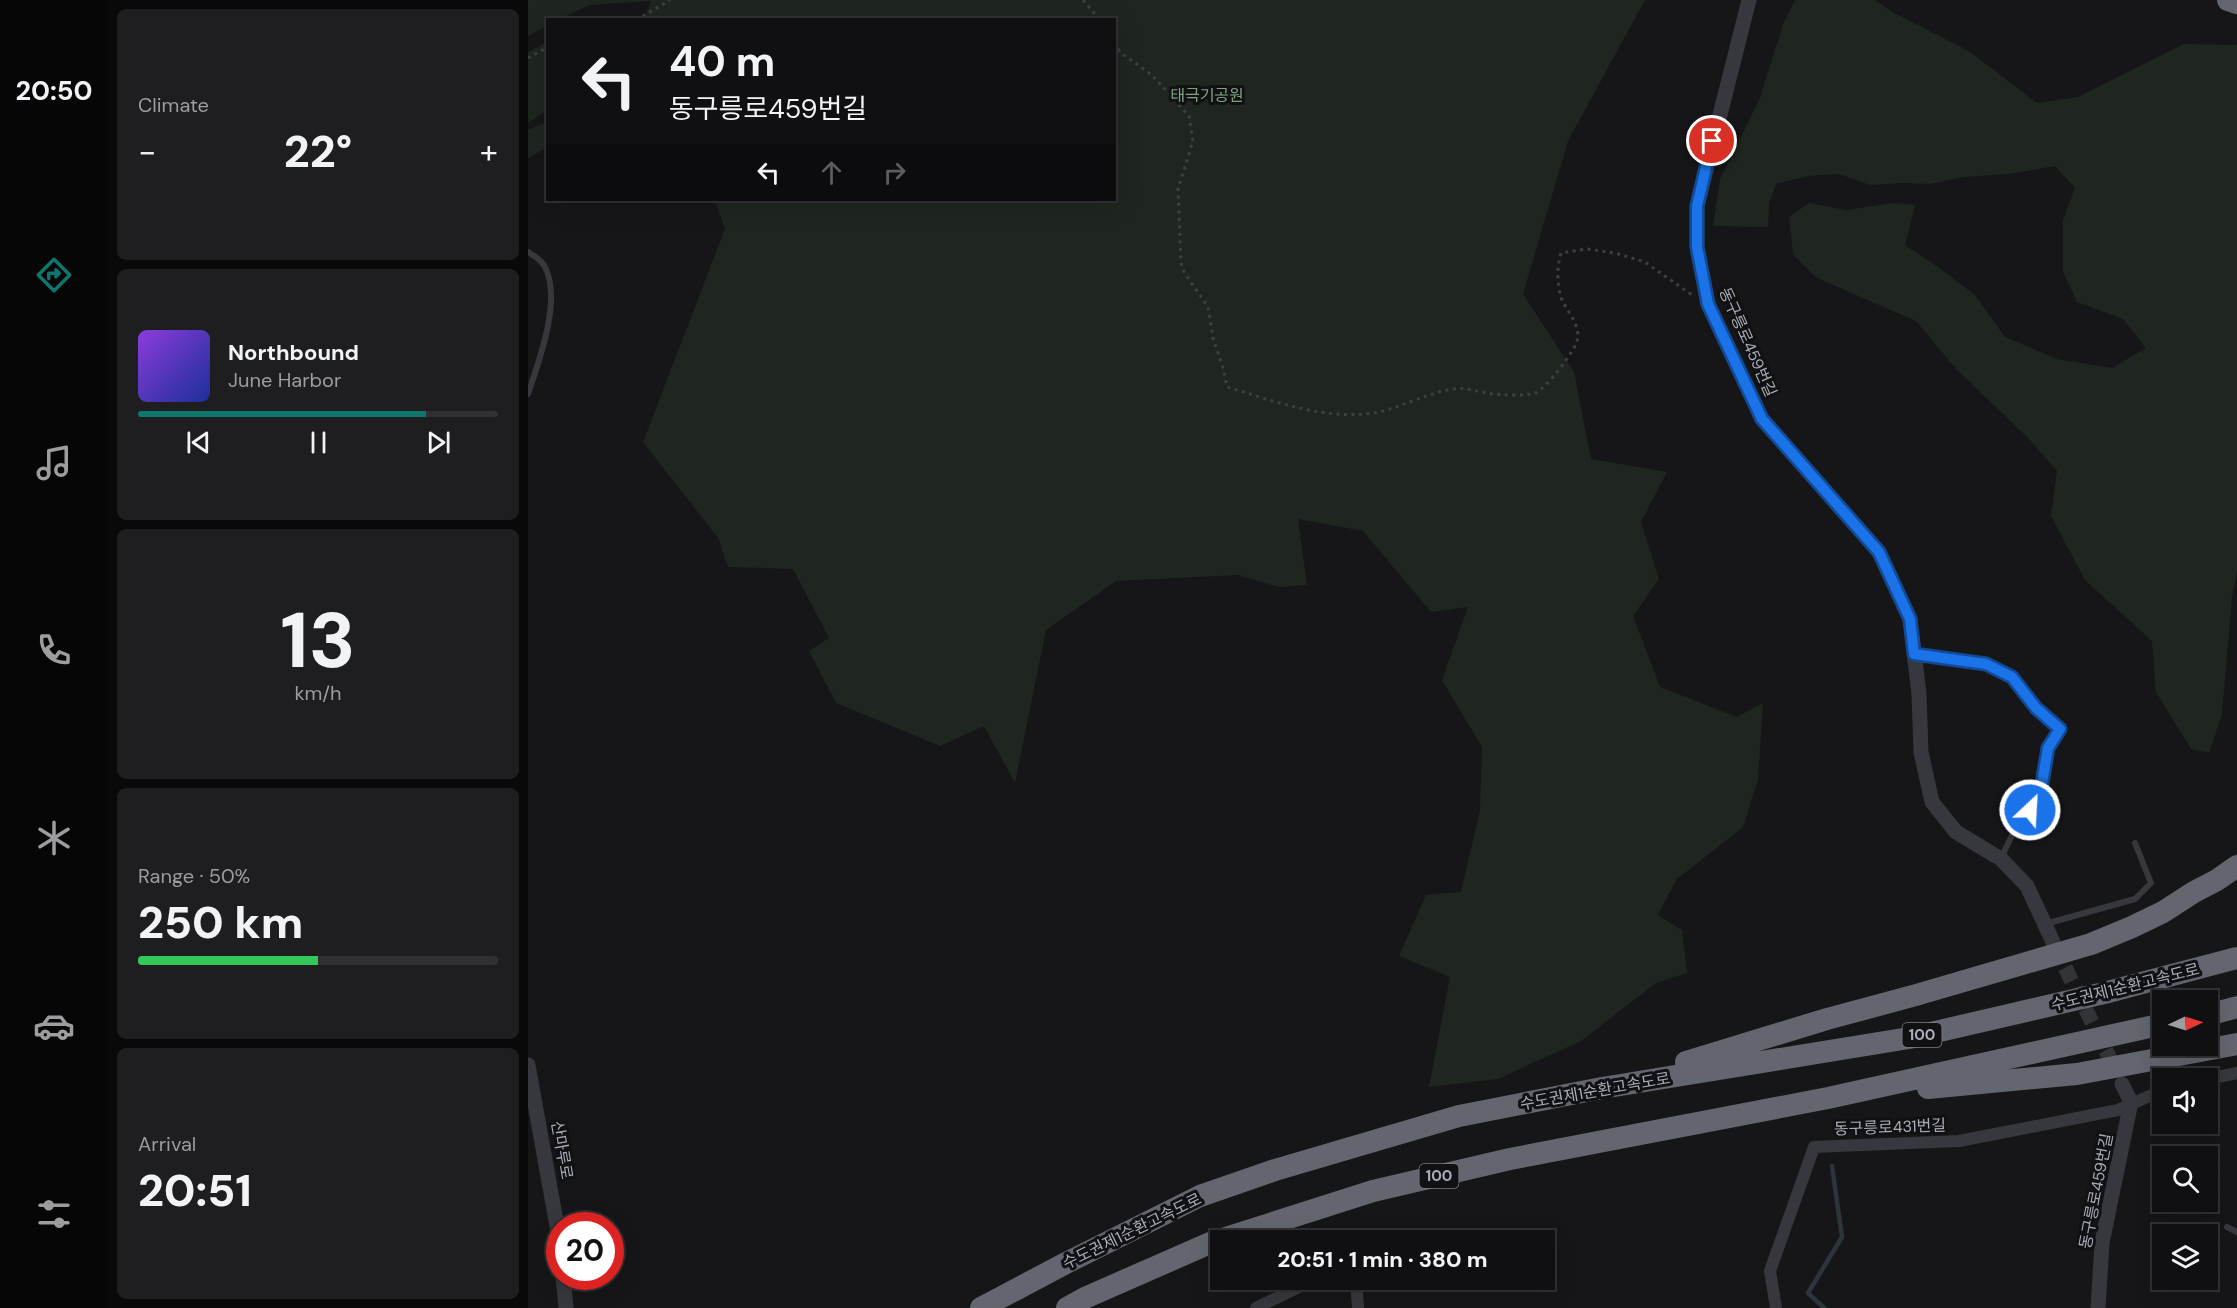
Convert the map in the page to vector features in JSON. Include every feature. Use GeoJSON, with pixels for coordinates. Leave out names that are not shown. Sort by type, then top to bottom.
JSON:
{"type":"FeatureCollection","features":[{"type":"Feature","properties":{"kind":"highway"},"geometry":{"type":"LineString","coordinates":[[2228,0],[2237,3]]}},
{"type":"Feature","properties":{"kind":"highway"},"geometry":{"type":"LineString","coordinates":[[1602,1088],[1827,1019],[2091,944],[2163,912],[2193,891],[2217,880],[2237,866]]}},
{"type":"Feature","properties":{"kind":"highway","name":"수도권제1순환고속도로"},"geometry":{"type":"LineString","coordinates":[[981,1308],[1065,1263],[1200,1196],[1275,1170],[1459,1116],[1602,1088],[1909,1038],[2104,993],[2237,958]]}},
{"type":"Feature","properties":{"kind":"highway"},"geometry":{"type":"LineString","coordinates":[[2218,1012],[2237,1007]]}},
{"type":"Feature","properties":{"kind":"highway","name":"100"},"geometry":{"type":"LineString","coordinates":[[1067,1308],[1210,1243],[1373,1191],[1510,1160],[1828,1098],[2152,1026]]}},
{"type":"Feature","properties":{"kind":"highway"},"geometry":{"type":"LineString","coordinates":[[1828,1098],[2077,1074],[2237,1044]]}},
{"type":"Feature","properties":{"kind":"street","name":"동구릉로459번길"},"geometry":{"type":"LineString","coordinates":[[1749,0],[1697,206],[1697,247],[1708,304],[1762,419],[1879,552],[1910,619],[1921,752],[1932,802],[1956,832],[2001,859],[2027,886],[2053,942]]}},
{"type":"Feature","properties":{"kind":"street","name":"산마루로"},"geometry":{"type":"LineString","coordinates":[[528,1065],[554,1212]]}},
{"type":"Feature","properties":{"kind":"street"},"geometry":{"type":"LineString","coordinates":[[2218,1077],[2237,1073]]}},
{"type":"Feature","properties":{"kind":"street"},"geometry":{"type":"LineString","coordinates":[[2122,1084],[2131,1102],[2152,1094]]}},
{"type":"Feature","properties":{"kind":"street","name":"동구릉로459번길"},"geometry":{"type":"LineString","coordinates":[[2098,1308],[2102,1243],[2131,1102]]}},
{"type":"Feature","properties":{"kind":"street","name":"동구릉로431번길"},"geometry":{"type":"LineString","coordinates":[[1776,1308],[1770,1271],[1814,1147],[1959,1141],[2118,1110],[2131,1102]]}},
{"type":"Feature","properties":{"kind":"street"},"geometry":{"type":"LineString","coordinates":[[564,1290],[566,1308]]}},
{"type":"Feature","properties":{"kind":"street"},"geometry":{"type":"LineString","coordinates":[[1256,1308],[1293,1290]]}},
{"type":"Feature","properties":{"kind":"street"},"geometry":{"type":"LineString","coordinates":[[1357,1290],[1358,1308]]}},
{"type":"Feature","properties":{"kind":"lane"},"geometry":{"type":"LineString","coordinates":[[528,252],[545,266],[551,292],[548,333],[528,394]]}},
{"type":"Feature","properties":{"kind":"lane"},"geometry":{"type":"LineString","coordinates":[[1914,654],[1986,664],[2012,677],[2036,708],[2060,729],[2048,748],[2039,801],[2020,819],[2001,859]]}},
{"type":"Feature","properties":{"kind":"lane"},"geometry":{"type":"LineString","coordinates":[[2045,924],[2135,898],[2151,883],[2135,843]]}},
{"type":"Feature","properties":{"kind":"lane"},"geometry":{"type":"LineString","coordinates":[[2226,1227],[2237,1232]]}},
{"type":"Feature","properties":{"kind":"path"},"geometry":{"type":"LineString","coordinates":[[640,18],[670,0]]}},
{"type":"Feature","properties":{"kind":"path"},"geometry":{"type":"LineString","coordinates":[[1083,0],[1098,18]]}},
{"type":"Feature","properties":{"kind":"path"},"geometry":{"type":"LineString","coordinates":[[1116,47],[1121,53],[1152,75],[1189,116],[1193,141],[1178,189],[1181,263],[1184,272],[1208,307],[1213,338],[1227,387],[1285,405],[1322,412],[1358,414],[1379,412],[1454,389],[1470,389],[1494,394],[1535,393],[1546,385],[1577,343],[1578,329],[1560,296],[1557,270],[1561,253],[1587,249],[1615,253],[1645,262],[1680,288],[1708,304]]}},
{"type":"Feature","properties":{"kind":"path"},"geometry":{"type":"LineString","coordinates":[[528,57],[546,48]]}},
{"type":"Feature","properties":{"kind":"green space","name":"태극기공원"},"geometry":{"type":"Polygon","coordinates":[[[528,0],[1645,0],[1568,141],[1523,294],[1574,372],[1591,459],[1667,472],[1641,522],[1659,579],[1633,616],[1660,687],[1737,717],[1763,703],[1758,780],[1743,827],[1676,880],[1658,915],[1682,930],[1687,973],[1656,983],[1581,1041],[1498,1079],[1429,1087],[1450,977],[1399,956],[1426,895],[1461,892],[1480,810],[1482,747],[1442,680],[1468,607],[1431,612],[1363,531],[1298,519],[1307,585],[1278,587],[1238,575],[1116,581],[1046,630],[1015,783],[984,726],[940,746],[836,703],[809,651],[829,638],[793,569],[728,567],[718,538],[643,442],[725,229],[715,201],[1116,201],[1116,18],[644,18],[651,1],[589,5],[562,18],[546,18],[546,27],[528,36],[528,0]]]}},
{"type":"Feature","properties":{"kind":"green space"},"geometry":{"type":"Polygon","coordinates":[[[1795,0],[1875,0],[1894,13],[1969,51],[2037,103],[2078,97],[2184,44],[2237,45],[2237,571],[2232,597],[2222,714],[2209,753],[2191,749],[2156,692],[2152,641],[2085,580],[2051,516],[2057,471],[2028,438],[1956,369],[1916,321],[1817,278],[1793,254],[1789,217],[1809,203],[1846,210],[1893,203],[1915,205],[1905,245],[1975,295],[2005,337],[2057,359],[2112,368],[2146,348],[2123,319],[2077,302],[2063,272],[2063,220],[2075,188],[2055,166],[2008,174],[1963,177],[1930,184],[1870,185],[1839,174],[1807,176],[1776,184],[1769,203],[1768,227],[1713,226],[1720,179],[1759,100],[1784,22],[1795,0]]]}},
{"type":"Feature","properties":{"kind":"green space"},"geometry":{"type":"Polygon","coordinates":[[[546,43],[546,111],[528,123],[528,52],[546,43]]]}},
{"type":"Feature","properties":{"kind":"green space"},"geometry":{"type":"Polygon","coordinates":[[[546,122],[546,149],[528,158],[528,130],[546,122]]]}},
{"type":"Feature","properties":{"kind":"waterway"},"geometry":{"type":"LineString","coordinates":[[1824,1308],[1808,1293],[1842,1237],[1832,1166]]}},
{"type":"Feature","properties":{"kind":"tunnel"},"geometry":{"type":"LineString","coordinates":[[2055,947],[2117,1073]]}},
{"type":"Feature","properties":{"kind":"route"},"geometry":{"type":"LineString","coordinates":[[1712,141],[1697,206],[1697,247],[1708,304],[1762,419],[1879,552],[1910,619],[1914,654],[1986,664],[2012,677],[2036,708],[2060,729],[2048,748],[2039,801],[2030,810]]}}]}
